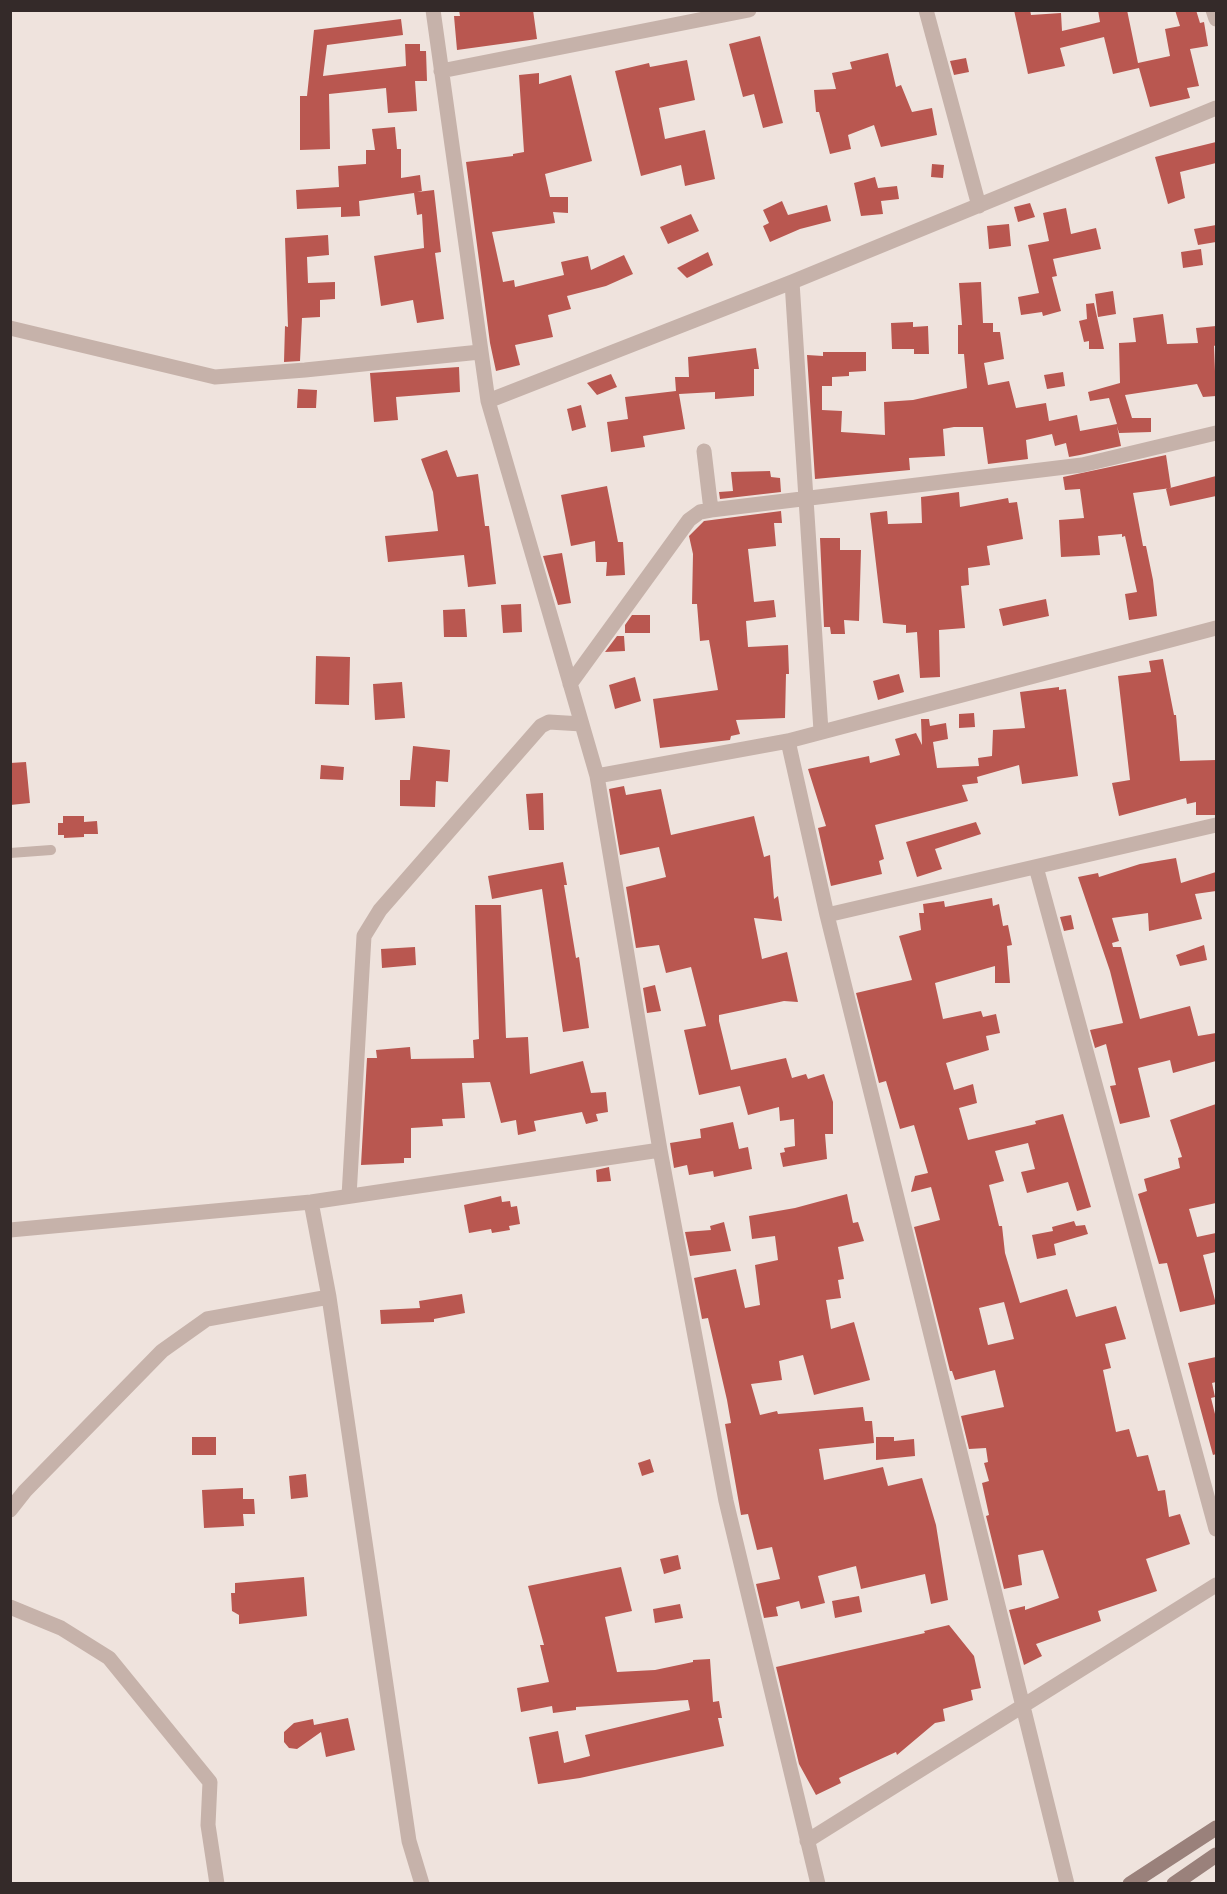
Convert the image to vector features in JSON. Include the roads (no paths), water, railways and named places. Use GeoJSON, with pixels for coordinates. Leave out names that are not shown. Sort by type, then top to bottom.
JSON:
{"type":"FeatureCollection","features":[{"type":"Feature","properties":{"kind":"main road"},"geometry":{"type":"LineString","coordinates":[[1130,1884],[1216,1828]]}},
{"type":"Feature","properties":{"kind":"main road"},"geometry":{"type":"LineString","coordinates":[[1174,1884],[1216,1855]]}},
{"type":"Feature","properties":{"kind":"street"},"geometry":{"type":"LineString","coordinates":[[433,10],[488,400],[597,776],[660,1150],[726,1501],[818,1884]]}},
{"type":"Feature","properties":{"kind":"street"},"geometry":{"type":"LineString","coordinates":[[441,71],[749,10]]}},
{"type":"Feature","properties":{"kind":"street"},"geometry":{"type":"LineString","coordinates":[[926,10],[980,206]]}},
{"type":"Feature","properties":{"kind":"street"},"geometry":{"type":"LineString","coordinates":[[1213,10],[1216,19]]}},
{"type":"Feature","properties":{"kind":"street"},"geometry":{"type":"LineString","coordinates":[[488,400],[792,282],[1216,108]]}},
{"type":"Feature","properties":{"kind":"street"},"geometry":{"type":"LineString","coordinates":[[792,282],[821,731]]}},
{"type":"Feature","properties":{"kind":"street"},"geometry":{"type":"LineString","coordinates":[[10,328],[215,377],[480,352]]}},
{"type":"Feature","properties":{"kind":"street"},"geometry":{"type":"LineString","coordinates":[[570,684],[689,520],[700,512],[1082,465],[1216,433]]}},
{"type":"Feature","properties":{"kind":"street"},"geometry":{"type":"LineString","coordinates":[[704,452],[711,510]]}},
{"type":"Feature","properties":{"kind":"street"},"geometry":{"type":"LineString","coordinates":[[597,776],[788,741],[1216,627]]}},
{"type":"Feature","properties":{"kind":"street"},"geometry":{"type":"LineString","coordinates":[[349,1196],[364,936],[380,910],[541,726],[549,722],[582,724]]}},
{"type":"Feature","properties":{"kind":"street"},"geometry":{"type":"LineString","coordinates":[[788,741],[827,915],[1067,1884]]}},
{"type":"Feature","properties":{"kind":"street"},"geometry":{"type":"LineString","coordinates":[[827,915],[1216,825]]}},
{"type":"Feature","properties":{"kind":"street"},"geometry":{"type":"LineString","coordinates":[[1036,867],[1216,1529]]}},
{"type":"Feature","properties":{"kind":"street"},"geometry":{"type":"LineString","coordinates":[[10,1230],[311,1202],[660,1150]]}},
{"type":"Feature","properties":{"kind":"street"},"geometry":{"type":"LineString","coordinates":[[311,1202],[329,1297],[409,1841],[422,1884]]}},
{"type":"Feature","properties":{"kind":"street"},"geometry":{"type":"LineString","coordinates":[[10,1510],[25,1491],[162,1352],[207,1319],[329,1297]]}},
{"type":"Feature","properties":{"kind":"street"},"geometry":{"type":"LineString","coordinates":[[807,1841],[1216,1585]]}},
{"type":"Feature","properties":{"kind":"street"},"geometry":{"type":"LineString","coordinates":[[10,1607],[61,1628],[109,1658],[210,1782],[208,1825],[217,1884]]}},
{"type":"Feature","properties":{"kind":"lane"},"geometry":{"type":"LineString","coordinates":[[10,853],[51,850]]}}]}
